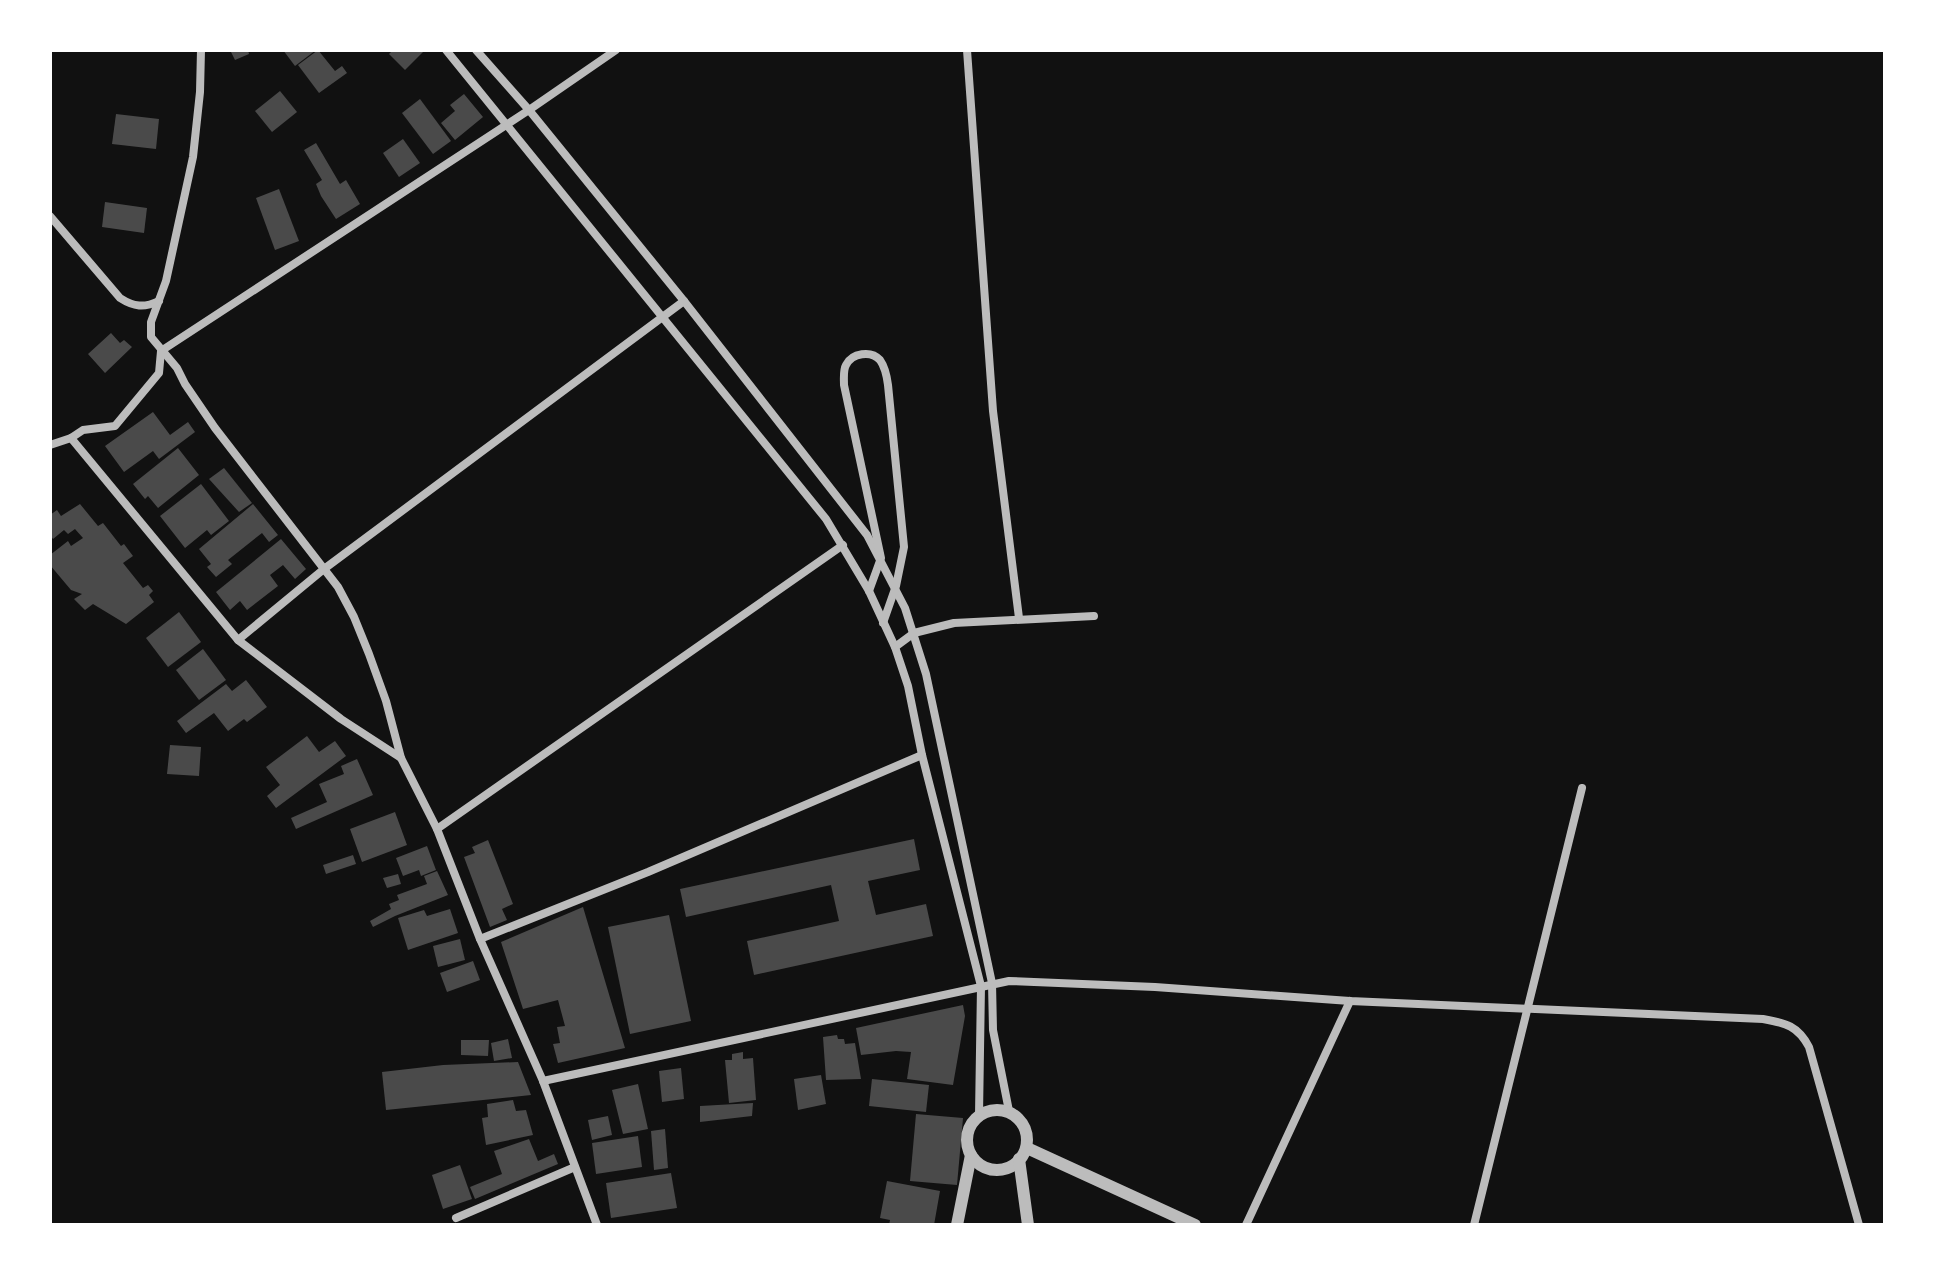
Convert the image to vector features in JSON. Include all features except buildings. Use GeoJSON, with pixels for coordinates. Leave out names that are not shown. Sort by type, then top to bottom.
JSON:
{"type":"FeatureCollection","features":[{"type":"Feature","properties":{"kind":"street"},"geometry":{"type":"LineString","coordinates":[[201,50],[193,157],[166,281],[151,322],[151,337],[177,368],[215,428],[324,569],[354,617],[386,701],[401,758],[437,829],[480,939],[543,1081],[597,1225]]}},
{"type":"Feature","properties":{"kind":"street"},"geometry":{"type":"LineString","coordinates":[[446,50],[826,519],[869,591],[895,647],[908,686],[922,755],[981,986],[979,1115]]}},
{"type":"Feature","properties":{"kind":"street"},"geometry":{"type":"LineString","coordinates":[[476,50],[529,110],[684,301],[840,500],[881,558],[896,586],[914,633],[929,689],[992,983],[993,1030],[1009,1111],[1024,1126],[1027,1148],[1019,1159],[1000,1170],[988,1169],[978,1164],[971,1155],[967,1141],[969,1127],[979,1115],[993,1109],[1009,1111]]}},
{"type":"Feature","properties":{"kind":"street"},"geometry":{"type":"LineString","coordinates":[[161,351],[616,50]]}},
{"type":"Feature","properties":{"kind":"street"},"geometry":{"type":"LineString","coordinates":[[967,50],[993,411],[1019,618]]}},
{"type":"Feature","properties":{"kind":"street"},"geometry":{"type":"LineString","coordinates":[[50,216],[120,298],[136,306],[147,307],[159,301]]}},
{"type":"Feature","properties":{"kind":"street"},"geometry":{"type":"LineString","coordinates":[[238,640],[324,569],[684,301]]}},
{"type":"Feature","properties":{"kind":"street"},"geometry":{"type":"LineString","coordinates":[[50,445],[83,430],[115,426],[159,373],[161,351]]}},
{"type":"Feature","properties":{"kind":"street"},"geometry":{"type":"LineString","coordinates":[[869,591],[881,558],[844,385],[846,365],[854,357],[865,354],[876,356],[881,362],[888,385],[904,547],[896,586],[883,623]]}},
{"type":"Feature","properties":{"kind":"street"},"geometry":{"type":"LineString","coordinates":[[71,438],[238,640],[341,719],[401,758]]}},
{"type":"Feature","properties":{"kind":"street"},"geometry":{"type":"LineString","coordinates":[[437,829],[843,545]]}},
{"type":"Feature","properties":{"kind":"street"},"geometry":{"type":"LineString","coordinates":[[895,647],[914,633],[954,623],[1094,616]]}},
{"type":"Feature","properties":{"kind":"street"},"geometry":{"type":"LineString","coordinates":[[480,939],[648,872],[922,755]]}},
{"type":"Feature","properties":{"kind":"street"},"geometry":{"type":"LineString","coordinates":[[1474,1225],[1582,788]]}},
{"type":"Feature","properties":{"kind":"street"},"geometry":{"type":"LineString","coordinates":[[543,1081],[1009,981],[1155,987],[1350,1001],[1763,1019],[1784,1022],[1800,1031],[1809,1047],[1859,1225]]}},
{"type":"Feature","properties":{"kind":"street"},"geometry":{"type":"LineString","coordinates":[[1246,1225],[1350,1001]]}},
{"type":"Feature","properties":{"kind":"street"},"geometry":{"type":"LineString","coordinates":[[1027,1148],[1195,1225]]}},
{"type":"Feature","properties":{"kind":"street"},"geometry":{"type":"LineString","coordinates":[[957,1225],[971,1155]]}},
{"type":"Feature","properties":{"kind":"street"},"geometry":{"type":"LineString","coordinates":[[1019,1159],[1028,1225]]}},
{"type":"Feature","properties":{"kind":"street"},"geometry":{"type":"LineString","coordinates":[[456,1218],[575,1167]]}}]}
